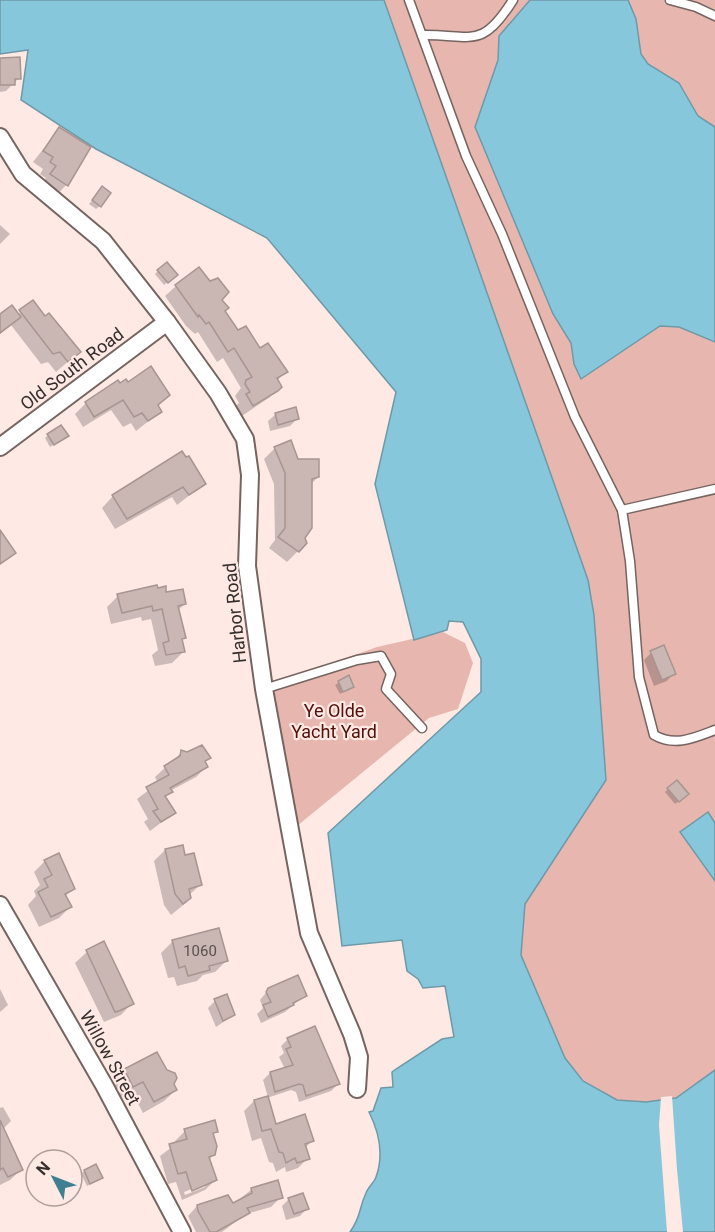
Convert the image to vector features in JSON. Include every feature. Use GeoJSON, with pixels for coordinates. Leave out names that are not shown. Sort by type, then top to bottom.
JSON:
{"type":"FeatureCollection","features":[{"type":"Feature","properties":{"kind":"street","name":"Harbor Road"},"geometry":{"type":"LineString","coordinates":[[0,137],[23,174],[103,241],[167,322],[218,393],[245,439],[250,475],[248,566],[264,689],[309,933],[352,1034],[359,1057],[357,1089]]}},
{"type":"Feature","properties":{"kind":"street"},"geometry":{"type":"LineString","coordinates":[[0,163],[23,174]]}},
{"type":"Feature","properties":{"kind":"street","name":"Old South Road"},"geometry":{"type":"LineString","coordinates":[[0,447],[167,322]]}},
{"type":"Feature","properties":{"kind":"street","name":"Willow Street"},"geometry":{"type":"LineString","coordinates":[[0,905],[104,1085],[182,1232]]}},
{"type":"Feature","properties":{"kind":"lane"},"geometry":{"type":"LineString","coordinates":[[409,0],[466,156],[502,234],[574,417],[622,510],[630,561],[639,677],[654,735],[666,741],[689,740],[715,730]]}},
{"type":"Feature","properties":{"kind":"lane"},"geometry":{"type":"LineString","coordinates":[[422,35],[468,38],[485,34],[494,27],[513,0]]}},
{"type":"Feature","properties":{"kind":"lane"},"geometry":{"type":"LineString","coordinates":[[670,0],[696,3],[715,16]]}},
{"type":"Feature","properties":{"kind":"lane"},"geometry":{"type":"LineString","coordinates":[[622,510],[715,489]]}},
{"type":"Feature","properties":{"kind":"lane"},"geometry":{"type":"LineString","coordinates":[[264,689],[357,660],[381,656],[391,674],[386,689],[422,728]]}},
{"type":"Feature","properties":{"kind":"green space"},"geometry":{"type":"Polygon","coordinates":[[[384,0],[715,0],[715,1070],[676,1098],[646,1102],[617,1100],[583,1080],[565,1058],[521,954],[525,904],[606,780],[594,615],[587,580],[384,0]]]}},
{"type":"Feature","properties":{"kind":"green space","name":"Ye Olde Yacht Yard"},"geometry":{"type":"Polygon","coordinates":[[[443,632],[465,643],[473,663],[458,709],[429,718],[297,826],[270,685],[377,647],[443,632]]]}},
{"type":"Feature","properties":{"kind":"water"},"geometry":{"type":"Polygon","coordinates":[[[0,0],[384,0],[588,580],[594,615],[606,780],[525,904],[521,955],[565,1058],[583,1081],[617,1100],[646,1102],[676,1098],[715,1070],[715,1232],[350,1232],[367,1191],[375,1179],[380,1160],[379,1144],[369,1112],[373,1111],[381,1088],[393,1087],[392,1072],[396,1069],[442,1039],[454,1037],[445,986],[423,988],[418,979],[407,971],[402,940],[342,946],[328,833],[481,692],[481,659],[463,622],[449,621],[447,630],[414,640],[375,484],[396,392],[267,238],[96,149],[21,100],[28,50],[0,54],[0,0]]]}},
{"type":"Feature","properties":{"kind":"water"},"geometry":{"type":"Polygon","coordinates":[[[530,0],[628,0],[636,19],[641,54],[648,64],[679,83],[698,116],[715,127],[715,342],[679,327],[660,326],[581,379],[574,364],[571,343],[553,314],[475,127],[498,60],[499,36],[530,0]]]}},
{"type":"Feature","properties":{"kind":"water"},"geometry":{"type":"Polygon","coordinates":[[[708,812],[715,823],[715,881],[680,832],[708,812]]]}},
{"type":"Feature","properties":{"kind":"pier"},"geometry":{"type":"Polygon","coordinates":[[[672,1096],[683,1232],[667,1232],[659,1125],[661,1097],[672,1096]]]}},
{"type":"Feature","properties":{"kind":"building"},"geometry":{"type":"Polygon","coordinates":[[[20,57],[21,79],[15,79],[15,85],[0,85],[0,58],[20,57]]]}},
{"type":"Feature","properties":{"kind":"building"},"geometry":{"type":"Polygon","coordinates":[[[59,127],[91,147],[68,186],[50,174],[56,166],[50,162],[53,157],[43,151],[59,127]]]}},
{"type":"Feature","properties":{"kind":"building"},"geometry":{"type":"Polygon","coordinates":[[[102,186],[111,193],[101,207],[92,200],[102,186]]]}},
{"type":"Feature","properties":{"kind":"building"},"geometry":{"type":"Polygon","coordinates":[[[167,262],[178,275],[168,283],[157,270],[167,262]]]}},
{"type":"Feature","properties":{"kind":"building"},"geometry":{"type":"Polygon","coordinates":[[[199,267],[210,281],[218,278],[229,292],[222,300],[229,308],[225,311],[238,330],[246,326],[260,348],[268,343],[288,372],[277,378],[282,387],[278,391],[253,406],[246,394],[250,392],[245,384],[246,380],[252,377],[234,348],[228,352],[209,322],[206,324],[199,315],[198,317],[175,285],[199,267]]]}},
{"type":"Feature","properties":{"kind":"building"},"geometry":{"type":"Polygon","coordinates":[[[33,300],[45,316],[49,313],[81,352],[68,362],[60,352],[53,354],[19,310],[33,300]]]}},
{"type":"Feature","properties":{"kind":"building"},"geometry":{"type":"Polygon","coordinates":[[[12,305],[21,317],[0,333],[0,314],[12,305]]]}},
{"type":"Feature","properties":{"kind":"building"},"geometry":{"type":"Polygon","coordinates":[[[151,366],[170,395],[158,405],[162,412],[148,421],[142,413],[134,417],[123,400],[94,417],[85,402],[118,380],[120,383],[126,379],[128,382],[151,366]]]}},
{"type":"Feature","properties":{"kind":"building"},"geometry":{"type":"Polygon","coordinates":[[[296,407],[299,419],[278,425],[275,413],[296,407]]]}},
{"type":"Feature","properties":{"kind":"building"},"geometry":{"type":"Polygon","coordinates":[[[61,425],[69,436],[54,445],[47,434],[61,425]]]}},
{"type":"Feature","properties":{"kind":"building"},"geometry":{"type":"Polygon","coordinates":[[[291,440],[298,459],[319,459],[319,477],[312,479],[312,528],[305,538],[307,543],[299,552],[278,537],[285,528],[285,473],[274,447],[291,440]]]}},
{"type":"Feature","properties":{"kind":"building"},"geometry":{"type":"Polygon","coordinates":[[[182,451],[186,457],[189,456],[206,484],[189,495],[183,487],[127,519],[112,495],[182,451]]]}},
{"type":"Feature","properties":{"kind":"building"},"geometry":{"type":"Polygon","coordinates":[[[0,530],[16,553],[0,564],[0,530]]]}},
{"type":"Feature","properties":{"kind":"building"},"geometry":{"type":"Polygon","coordinates":[[[157,585],[158,588],[166,586],[166,592],[183,589],[186,604],[178,606],[186,638],[182,639],[185,652],[166,655],[163,643],[169,641],[162,609],[153,611],[152,606],[122,613],[117,594],[157,585]]]}},
{"type":"Feature","properties":{"kind":"building"},"geometry":{"type":"Polygon","coordinates":[[[664,645],[676,674],[662,680],[650,651],[664,645]]]}},
{"type":"Feature","properties":{"kind":"building"},"geometry":{"type":"Polygon","coordinates":[[[349,675],[354,687],[343,692],[338,681],[349,675]]]}},
{"type":"Feature","properties":{"kind":"building"},"geometry":{"type":"Polygon","coordinates":[[[202,745],[211,758],[205,761],[208,767],[170,788],[173,792],[165,796],[176,813],[161,822],[153,811],[158,809],[146,787],[169,775],[164,766],[180,756],[181,750],[187,752],[202,745]]]}},
{"type":"Feature","properties":{"kind":"building"},"geometry":{"type":"Polygon","coordinates":[[[677,780],[689,794],[679,802],[667,788],[677,780]]]}},
{"type":"Feature","properties":{"kind":"building"},"geometry":{"type":"Polygon","coordinates":[[[183,845],[185,855],[194,853],[202,885],[189,889],[191,898],[183,904],[175,894],[165,849],[183,845]]]}},
{"type":"Feature","properties":{"kind":"building"},"geometry":{"type":"Polygon","coordinates":[[[59,853],[75,889],[65,894],[72,907],[51,917],[38,892],[48,887],[44,879],[52,875],[44,860],[59,853]]]}},
{"type":"Feature","properties":{"kind":"building"},"geometry":{"type":"Polygon","coordinates":[[[219,928],[228,961],[209,966],[210,970],[188,976],[185,966],[179,968],[172,940],[219,928]]]}},
{"type":"Feature","properties":{"kind":"building"},"geometry":{"type":"Polygon","coordinates":[[[104,941],[134,1004],[115,1012],[86,950],[104,941]]]}},
{"type":"Feature","properties":{"kind":"building"},"geometry":{"type":"Polygon","coordinates":[[[298,975],[307,996],[268,1017],[263,1005],[271,1002],[266,992],[268,988],[298,975]]]}},
{"type":"Feature","properties":{"kind":"building"},"geometry":{"type":"Polygon","coordinates":[[[227,994],[235,1015],[223,1021],[214,999],[227,994]]]}},
{"type":"Feature","properties":{"kind":"building"},"geometry":{"type":"Polygon","coordinates":[[[315,1026],[340,1084],[306,1096],[303,1085],[299,1084],[275,1092],[270,1072],[293,1065],[286,1049],[291,1047],[287,1038],[315,1026]]]}},
{"type":"Feature","properties":{"kind":"building"},"geometry":{"type":"Polygon","coordinates":[[[157,1052],[167,1070],[175,1073],[177,1078],[174,1084],[177,1090],[154,1102],[143,1082],[133,1087],[124,1069],[157,1052]]]}},
{"type":"Feature","properties":{"kind":"building"},"geometry":{"type":"Polygon","coordinates":[[[268,1096],[276,1124],[305,1114],[314,1141],[305,1144],[310,1159],[297,1163],[295,1158],[286,1163],[283,1153],[279,1152],[271,1129],[262,1131],[254,1100],[268,1096]]]}},
{"type":"Feature","properties":{"kind":"building"},"geometry":{"type":"Polygon","coordinates":[[[0,1120],[23,1170],[8,1177],[3,1168],[0,1170],[0,1120]]]}},
{"type":"Feature","properties":{"kind":"building"},"geometry":{"type":"Polygon","coordinates":[[[215,1120],[218,1132],[213,1133],[217,1146],[215,1155],[209,1157],[217,1180],[192,1191],[186,1172],[178,1174],[169,1144],[187,1139],[184,1129],[215,1120]]]}},
{"type":"Feature","properties":{"kind":"building"},"geometry":{"type":"Polygon","coordinates":[[[96,1164],[103,1178],[90,1184],[84,1170],[96,1164]]]}},
{"type":"Feature","properties":{"kind":"building"},"geometry":{"type":"Polygon","coordinates":[[[278,1180],[283,1198],[247,1208],[250,1213],[216,1232],[210,1232],[198,1211],[197,1205],[228,1195],[233,1203],[252,1193],[251,1188],[278,1180]]]}},
{"type":"Feature","properties":{"kind":"building"},"geometry":{"type":"Polygon","coordinates":[[[303,1193],[309,1209],[294,1214],[288,1198],[303,1193]]]}}]}
